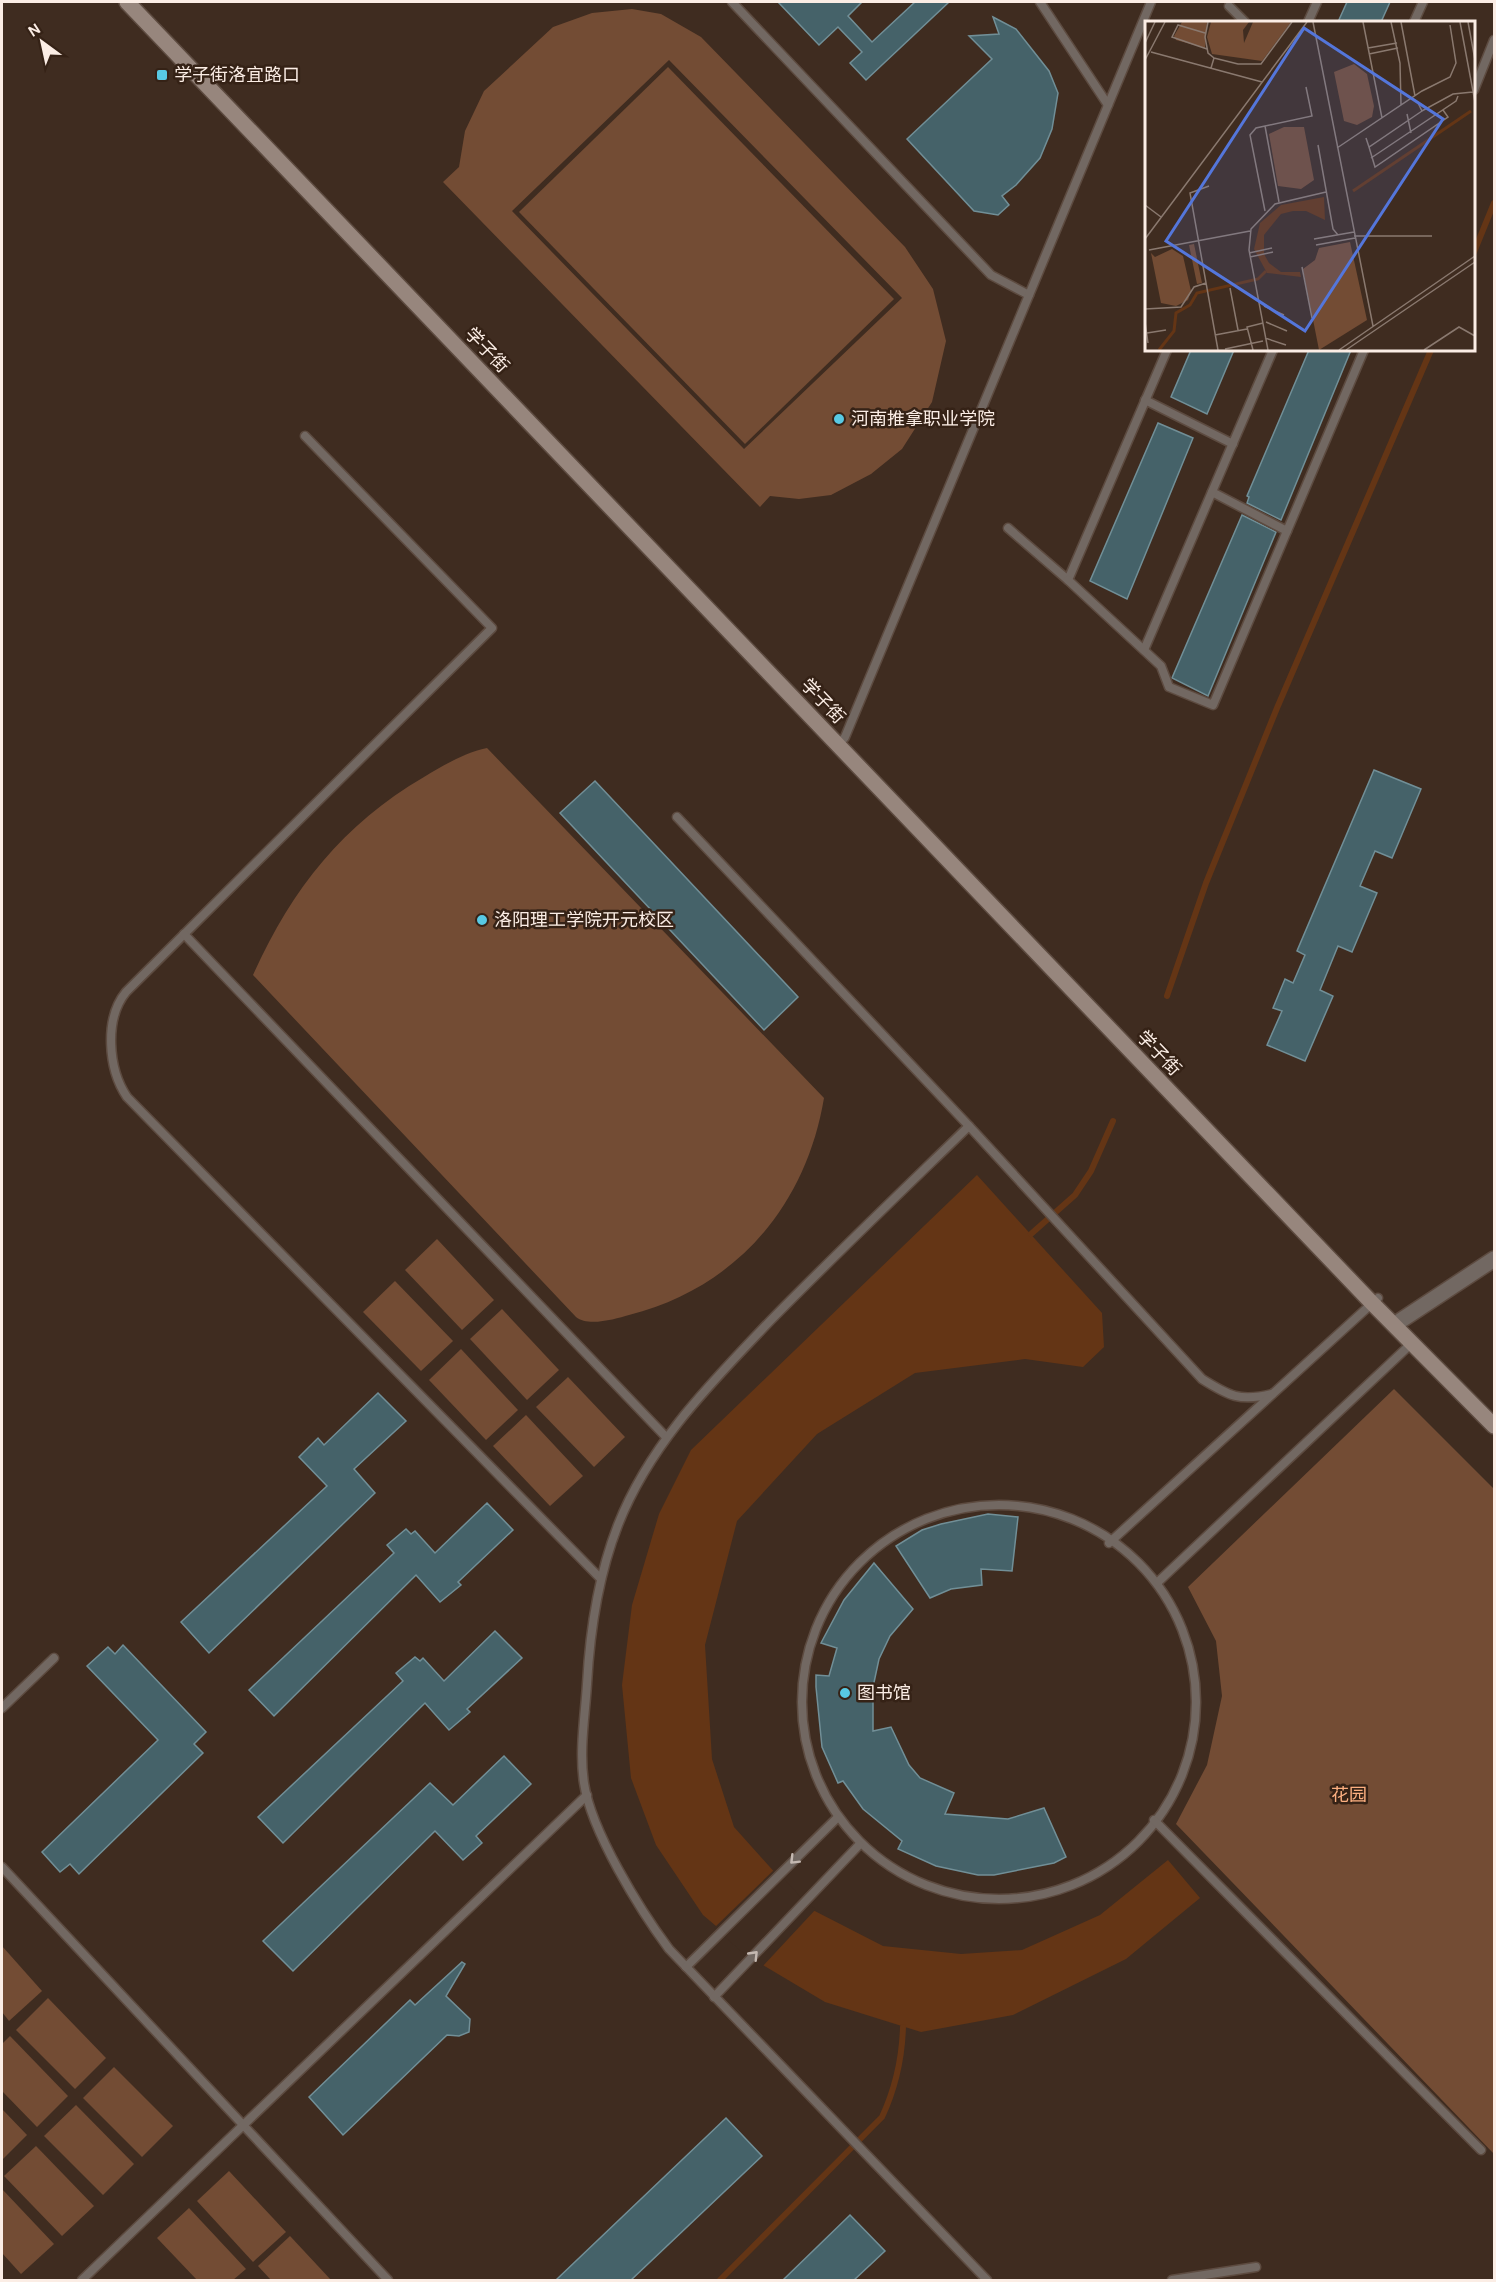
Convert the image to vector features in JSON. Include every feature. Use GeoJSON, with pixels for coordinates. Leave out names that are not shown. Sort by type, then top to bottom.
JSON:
{"type":"FeatureCollection","features":[{"type":"Feature","properties":{"kind":"street","name":"学子街"},"geometry":{"type":"LineString","coordinates":[[127,2],[842,741]]}},
{"type":"Feature","properties":{"kind":"street","name":"学子街"},"geometry":{"type":"LineString","coordinates":[[138,2],[1494,1426]]}},
{"type":"Feature","properties":{"kind":"street"},"geometry":{"type":"LineString","coordinates":[[1398,1324],[1494,1258]]}},
{"type":"Feature","properties":{"kind":"street","name":"学子街"},"geometry":{"type":"LineString","coordinates":[[1414,1341],[1494,1416]]}},
{"type":"Feature","properties":{"kind":"lane"},"geometry":{"type":"LineString","coordinates":[[732,2],[991,275],[1029,295]]}},
{"type":"Feature","properties":{"kind":"lane"},"geometry":{"type":"LineString","coordinates":[[1040,2],[1108,105]]}},
{"type":"Feature","properties":{"kind":"lane"},"geometry":{"type":"LineString","coordinates":[[842,741],[1151,2]]}},
{"type":"Feature","properties":{"kind":"lane"},"geometry":{"type":"LineString","coordinates":[[1308,21],[1317,2]]}},
{"type":"Feature","properties":{"kind":"lane"},"geometry":{"type":"LineString","coordinates":[[1414,21],[1423,2]]}},
{"type":"Feature","properties":{"kind":"lane"},"geometry":{"type":"LineString","coordinates":[[1229,6],[1244,21]]}},
{"type":"Feature","properties":{"kind":"lane"},"geometry":{"type":"LineString","coordinates":[[1475,85],[1494,40]]}},
{"type":"Feature","properties":{"kind":"lane"},"geometry":{"type":"LineString","coordinates":[[1068,580],[1167,351]]}},
{"type":"Feature","properties":{"kind":"lane"},"geometry":{"type":"LineString","coordinates":[[1144,650],[1273,351]]}},
{"type":"Feature","properties":{"kind":"lane"},"geometry":{"type":"LineString","coordinates":[[1008,528],[1161,666],[1168,687],[1214,705],[1364,351]]}},
{"type":"Feature","properties":{"kind":"lane"},"geometry":{"type":"LineString","coordinates":[[1145,400],[1233,444]]}},
{"type":"Feature","properties":{"kind":"lane"},"geometry":{"type":"LineString","coordinates":[[304,436],[492,628],[126,992],[115,1007],[112,1022],[114,1066],[119,1085],[127,1097],[601,1579]]}},
{"type":"Feature","properties":{"kind":"lane"},"geometry":{"type":"LineString","coordinates":[[1212,492],[1287,531]]}},
{"type":"Feature","properties":{"kind":"lane"},"geometry":{"type":"LineString","coordinates":[[677,817],[969,1126],[1202,1379],[1231,1396],[1252,1399],[1272,1394]]}},
{"type":"Feature","properties":{"kind":"lane"},"geometry":{"type":"LineString","coordinates":[[184,934],[666,1437]]}},
{"type":"Feature","properties":{"kind":"lane"},"geometry":{"type":"LineString","coordinates":[[969,1126],[824,1266],[706,1388],[666,1437],[645,1470],[618,1524],[594,1606],[588,1657],[583,1744],[584,1782],[591,1813],[624,1880],[651,1925],[714,1997],[987,2280]]}},
{"type":"Feature","properties":{"kind":"lane"},"geometry":{"type":"LineString","coordinates":[[1109,1543],[1375,1300]]}},
{"type":"Feature","properties":{"kind":"lane"},"geometry":{"type":"LineString","coordinates":[[1158,1582],[1414,1341]]}},
{"type":"Feature","properties":{"kind":"lane"},"geometry":{"type":"LineString","coordinates":[[1013,1503],[1031,1506],[1074,1521],[1109,1543],[1158,1582],[1184,1625],[1198,1679],[1191,1756],[1171,1799],[1154,1820],[1111,1860],[1074,1884],[1041,1896],[1018,1900],[992,1899],[938,1890],[918,1882],[887,1866],[860,1845],[836,1819],[822,1798],[811,1769],[803,1708],[807,1656],[821,1613],[846,1578],[880,1547],[912,1526],[958,1509],[1013,1503]]}},
{"type":"Feature","properties":{"kind":"lane"},"geometry":{"type":"LineString","coordinates":[[2,1708],[54,1658]]}},
{"type":"Feature","properties":{"kind":"lane"},"geometry":{"type":"LineString","coordinates":[[82,2280],[587,1795]]}},
{"type":"Feature","properties":{"kind":"lane"},"geometry":{"type":"LineString","coordinates":[[686,1967],[836,1819]]}},
{"type":"Feature","properties":{"kind":"lane"},"geometry":{"type":"LineString","coordinates":[[1154,1820],[1481,2151]]}},
{"type":"Feature","properties":{"kind":"lane"},"geometry":{"type":"LineString","coordinates":[[714,1997],[860,1845]]}},
{"type":"Feature","properties":{"kind":"lane"},"geometry":{"type":"LineString","coordinates":[[2,1867],[388,2280]]}},
{"type":"Feature","properties":{"kind":"lane"},"geometry":{"type":"LineString","coordinates":[[1172,2280],[1256,2267]]}},
{"type":"Feature","properties":{"kind":"green space"},"geometry":{"type":"Polygon","coordinates":[[[632,9],[661,14],[701,37],[905,247],[933,289],[946,341],[932,402],[902,449],[871,474],[831,495],[799,499],[770,496],[760,507],[443,182],[459,167],[465,131],[484,91],[553,27],[592,13],[632,9]],[[669,60],[512,211],[744,449],[902,298],[669,60]]]}},
{"type":"Feature","properties":{"kind":"green space"},"geometry":{"type":"Polygon","coordinates":[[[668,67],[894,299],[745,444],[519,212],[668,67]]]}},
{"type":"Feature","properties":{"kind":"green space"},"geometry":{"type":"Polygon","coordinates":[[[487,748],[824,1098],[815,1137],[801,1174],[783,1207],[760,1237],[733,1263],[702,1285],[667,1302],[609,1320],[594,1322],[576,1317],[253,975],[268,944],[303,887],[344,838],[368,816],[424,777],[462,756],[487,748]]]}},
{"type":"Feature","properties":{"kind":"green space"},"geometry":{"type":"Polygon","coordinates":[[[437,1239],[494,1300],[462,1330],[405,1270],[437,1239]]]}},
{"type":"Feature","properties":{"kind":"green space"},"geometry":{"type":"Polygon","coordinates":[[[395,1281],[453,1341],[421,1371],[363,1312],[395,1281]]]}},
{"type":"Feature","properties":{"kind":"green space"},"geometry":{"type":"Polygon","coordinates":[[[502,1309],[559,1370],[527,1400],[470,1339],[502,1309]]]}},
{"type":"Feature","properties":{"kind":"green space"},"geometry":{"type":"Polygon","coordinates":[[[461,1349],[518,1410],[486,1440],[429,1380],[461,1349]]]}},
{"type":"Feature","properties":{"kind":"green space"},"geometry":{"type":"Polygon","coordinates":[[[568,1377],[625,1437],[594,1467],[536,1407],[568,1377]]]}},
{"type":"Feature","properties":{"kind":"green space","name":"花园"},"geometry":{"type":"Polygon","coordinates":[[[1394,1389],[1494,1489],[1494,2154],[1176,1824],[1207,1765],[1222,1696],[1216,1641],[1188,1587],[1394,1389]]]}},
{"type":"Feature","properties":{"kind":"green space"},"geometry":{"type":"Polygon","coordinates":[[[526,1415],[583,1476],[550,1506],[493,1446],[526,1415]]]}},
{"type":"Feature","properties":{"kind":"green space"},"geometry":{"type":"Polygon","coordinates":[[[2,1946],[42,1991],[9,2021],[2,2012],[2,1946]]]}},
{"type":"Feature","properties":{"kind":"green space"},"geometry":{"type":"Polygon","coordinates":[[[48,1998],[106,2058],[75,2089],[16,2030],[48,1998]]]}},
{"type":"Feature","properties":{"kind":"green space"},"geometry":{"type":"Polygon","coordinates":[[[10,2036],[68,2096],[37,2127],[2,2091],[2,2044],[10,2036]]]}},
{"type":"Feature","properties":{"kind":"green space"},"geometry":{"type":"Polygon","coordinates":[[[114,2067],[173,2126],[142,2157],[83,2098],[114,2067]]]}},
{"type":"Feature","properties":{"kind":"green space"},"geometry":{"type":"Polygon","coordinates":[[[76,2105],[134,2164],[103,2195],[44,2136],[76,2105]]]}},
{"type":"Feature","properties":{"kind":"green space"},"geometry":{"type":"Polygon","coordinates":[[[2,2109],[27,2135],[2,2160],[2,2109]]]}},
{"type":"Feature","properties":{"kind":"green space"},"geometry":{"type":"Polygon","coordinates":[[[36,2146],[94,2206],[62,2236],[4,2176],[36,2146]]]}},
{"type":"Feature","properties":{"kind":"green space"},"geometry":{"type":"Polygon","coordinates":[[[229,2171],[286,2232],[253,2262],[197,2201],[229,2171]]]}},
{"type":"Feature","properties":{"kind":"green space"},"geometry":{"type":"Polygon","coordinates":[[[2,2189],[54,2244],[21,2274],[2,2253],[2,2189]]]}},
{"type":"Feature","properties":{"kind":"green space"},"geometry":{"type":"Polygon","coordinates":[[[189,2208],[246,2269],[233,2280],[197,2280],[157,2238],[189,2208]]]}},
{"type":"Feature","properties":{"kind":"green space"},"geometry":{"type":"Polygon","coordinates":[[[290,2236],[331,2280],[271,2280],[258,2266],[290,2236]]]}},
{"type":"Feature","properties":{"kind":"shaded area"},"geometry":{"type":"Polygon","coordinates":[[[977,1175],[1102,1313],[1104,1347],[1083,1367],[1025,1359],[915,1373],[817,1434],[737,1521],[705,1645],[712,1759],[734,1827],[805,1906],[883,1946],[961,1954],[1022,1950],[1100,1915],[1168,1860],[1200,1898],[1126,1959],[1013,2015],[921,2032],[825,2002],[761,1964],[703,1915],[656,1845],[631,1778],[622,1685],[632,1605],[659,1514],[691,1450],[977,1175]]]}},
{"type":"Feature","properties":{"kind":"pier"},"geometry":{"type":"Polygon","coordinates":[[[775,1869],[807,1904],[816,1909],[761,1968],[714,1928],[775,1869]]]}},
{"type":"Feature","properties":{"kind":"building"},"geometry":{"type":"Polygon","coordinates":[[[778,2],[862,2],[848,16],[872,42],[915,2],[949,2],[866,80],[850,63],[862,52],[838,27],[819,45],[778,2]]]}},
{"type":"Feature","properties":{"kind":"building"},"geometry":{"type":"Polygon","coordinates":[[[1347,2],[1390,2],[1381,21],[1338,21],[1347,2]]]}},
{"type":"Feature","properties":{"kind":"building"},"geometry":{"type":"Polygon","coordinates":[[[993,17],[1016,29],[1049,71],[1058,93],[1052,129],[1040,158],[1016,185],[1002,196],[1009,205],[998,215],[974,211],[907,139],[992,59],[969,36],[999,34],[993,17]]]}},
{"type":"Feature","properties":{"kind":"building"},"geometry":{"type":"Polygon","coordinates":[[[1191,351],[1234,351],[1207,414],[1171,397],[1191,351]]]}},
{"type":"Feature","properties":{"kind":"building"},"geometry":{"type":"Polygon","coordinates":[[[1309,351],[1351,351],[1281,520],[1247,503],[1249,497],[1247,496],[1309,351]]]}},
{"type":"Feature","properties":{"kind":"building"},"geometry":{"type":"Polygon","coordinates":[[[1158,423],[1193,438],[1127,599],[1090,581],[1158,423]]]}},
{"type":"Feature","properties":{"kind":"building"},"geometry":{"type":"Polygon","coordinates":[[[1242,515],[1276,532],[1208,696],[1172,678],[1242,515]]]}},
{"type":"Feature","properties":{"kind":"building"},"geometry":{"type":"Polygon","coordinates":[[[1374,770],[1421,789],[1392,858],[1375,851],[1360,886],[1377,893],[1352,952],[1338,946],[1320,990],[1333,996],[1305,1061],[1267,1045],[1282,1011],[1273,1008],[1285,979],[1293,983],[1305,955],[1297,951],[1374,770]]]}},
{"type":"Feature","properties":{"kind":"building"},"geometry":{"type":"Polygon","coordinates":[[[595,781],[798,997],[764,1030],[560,813],[595,781]]]}},
{"type":"Feature","properties":{"kind":"building"},"geometry":{"type":"Polygon","coordinates":[[[378,1393],[406,1421],[354,1469],[375,1493],[209,1653],[181,1622],[327,1486],[299,1457],[318,1438],[324,1445],[378,1393]]]}},
{"type":"Feature","properties":{"kind":"building"},"geometry":{"type":"Polygon","coordinates":[[[487,1503],[513,1530],[458,1582],[461,1585],[440,1602],[416,1575],[274,1716],[249,1690],[394,1553],[387,1545],[406,1529],[411,1534],[415,1531],[435,1553],[487,1503]]]}},
{"type":"Feature","properties":{"kind":"building"},"geometry":{"type":"Polygon","coordinates":[[[988,1514],[1018,1517],[1012,1571],[981,1569],[982,1585],[951,1589],[930,1598],[896,1546],[922,1530],[988,1514]]]}},
{"type":"Feature","properties":{"kind":"building","name":"图书馆"},"geometry":{"type":"Polygon","coordinates":[[[874,1563],[913,1609],[890,1636],[879,1659],[873,1687],[873,1731],[891,1727],[909,1765],[920,1778],[954,1793],[945,1814],[1008,1819],[1044,1808],[1066,1857],[1054,1863],[994,1875],[978,1875],[936,1866],[898,1849],[902,1841],[863,1809],[843,1781],[838,1783],[822,1747],[816,1687],[816,1675],[829,1676],[837,1648],[821,1643],[844,1600],[874,1563]]]}},
{"type":"Feature","properties":{"kind":"building"},"geometry":{"type":"Polygon","coordinates":[[[495,1631],[522,1658],[467,1709],[470,1712],[449,1730],[425,1703],[283,1843],[258,1817],[403,1681],[396,1673],[415,1657],[420,1661],[423,1658],[444,1681],[495,1631]]]}},
{"type":"Feature","properties":{"kind":"building"},"geometry":{"type":"Polygon","coordinates":[[[123,1645],[206,1732],[194,1744],[203,1753],[79,1874],[70,1864],[60,1872],[42,1852],[158,1740],[87,1666],[108,1647],[115,1654],[123,1645]]]}},
{"type":"Feature","properties":{"kind":"building"},"geometry":{"type":"Polygon","coordinates":[[[504,1756],[531,1784],[476,1836],[482,1843],[463,1860],[435,1831],[293,1971],[263,1941],[430,1783],[453,1805],[504,1756]]]}},
{"type":"Feature","properties":{"kind":"building"},"geometry":{"type":"Polygon","coordinates":[[[462,1962],[465,1964],[446,1996],[470,2019],[469,2032],[459,2036],[447,2035],[343,2135],[309,2097],[410,2000],[415,2005],[462,1962]]]}},
{"type":"Feature","properties":{"kind":"building"},"geometry":{"type":"Polygon","coordinates":[[[726,2118],[762,2156],[631,2280],[556,2280],[726,2118]]]}},
{"type":"Feature","properties":{"kind":"building"},"geometry":{"type":"Polygon","coordinates":[[[850,2215],[885,2251],[854,2280],[783,2280],[850,2215]]]}},
{"type":"Feature","properties":{"kind":"waterway"},"geometry":{"type":"LineString","coordinates":[[1475,250],[1494,203]]}},
{"type":"Feature","properties":{"kind":"waterway"},"geometry":{"type":"LineString","coordinates":[[1167,996],[1206,883],[1277,708],[1431,351]]}},
{"type":"Feature","properties":{"kind":"waterway"},"geometry":{"type":"LineString","coordinates":[[1031,1234],[1075,1195],[1091,1171],[1113,1121]]}},
{"type":"Feature","properties":{"kind":"waterway"},"geometry":{"type":"LineString","coordinates":[[720,2280],[882,2117],[897,2073],[903,2027]]}},
{"type":"Feature","properties":{"kind":"place","name":"学子街洛宜路口"},"geometry":{"type":"Point","coordinates":[162,75]}},
{"type":"Feature","properties":{"kind":"place","name":"河南推拿职业学院"},"geometry":{"type":"Point","coordinates":[839,419]}},
{"type":"Feature","properties":{"kind":"place","name":"洛阳理工学院开元校区"},"geometry":{"type":"Point","coordinates":[482,920]}},
{"type":"Feature","properties":{"kind":"place","name":"图书馆"},"geometry":{"type":"Point","coordinates":[845,1693]}}]}
